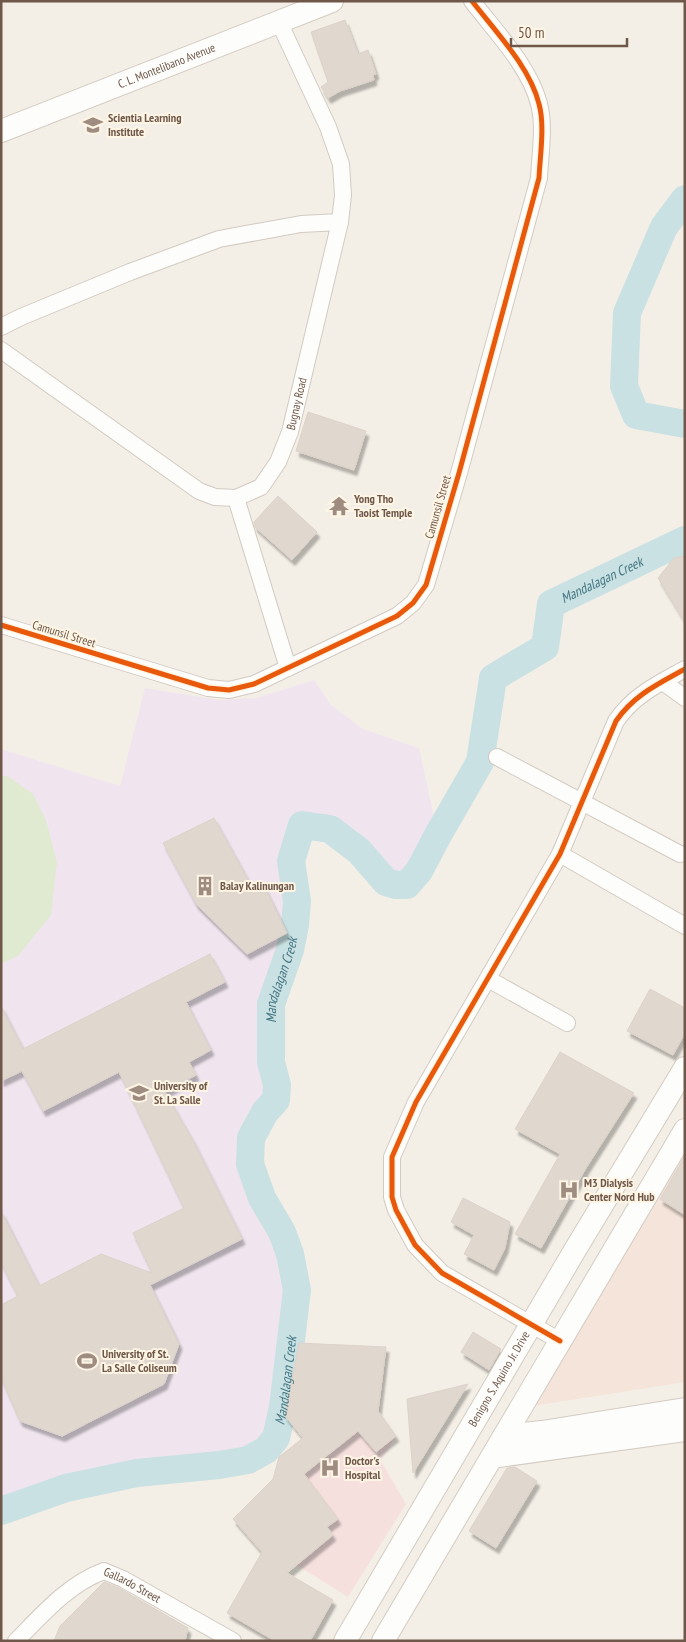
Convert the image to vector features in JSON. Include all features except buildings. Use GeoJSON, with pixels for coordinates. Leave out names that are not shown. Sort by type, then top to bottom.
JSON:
{"type":"FeatureCollection","features":[{"type":"Feature","properties":{"kind":"main road","name":"C. L. Montelibano Avenue"},"geometry":{"type":"LineString","coordinates":[[1,131],[332,1]]}},
{"type":"Feature","properties":{"kind":"main road","name":"Benigno S. Aquino Jr. Drive"},"geometry":{"type":"LineString","coordinates":[[345,1641],[575,1250],[685,1068]]}},
{"type":"Feature","properties":{"kind":"main road"},"geometry":{"type":"LineString","coordinates":[[383,1641],[685,1130]]}},
{"type":"Feature","properties":{"kind":"main road"},"geometry":{"type":"LineString","coordinates":[[575,1250],[604,1268]]}},
{"type":"Feature","properties":{"kind":"main road"},"geometry":{"type":"LineString","coordinates":[[504,1436],[542,1432],[685,1408]]}},
{"type":"Feature","properties":{"kind":"main road"},"geometry":{"type":"LineString","coordinates":[[492,1457],[685,1430]]}},
{"type":"Feature","properties":{"kind":"street","name":"Camunsil Street"},"geometry":{"type":"LineString","coordinates":[[1,625],[208,688],[229,690],[254,684],[288,668],[397,616],[413,603],[426,585],[539,178],[542,137],[540,105],[526,73],[472,1]]}},
{"type":"Feature","properties":{"kind":"street","name":"Bugnay Road"},"geometry":{"type":"LineString","coordinates":[[1,350],[199,491],[215,497],[236,498],[261,487],[278,462],[290,432],[340,222],[343,195],[341,164],[328,127],[279,22]]}},
{"type":"Feature","properties":{"kind":"street"},"geometry":{"type":"LineString","coordinates":[[1,327],[130,272],[219,239],[301,224],[340,222]]}},
{"type":"Feature","properties":{"kind":"street"},"geometry":{"type":"LineString","coordinates":[[236,498],[288,668]]}},
{"type":"Feature","properties":{"kind":"street"},"geometry":{"type":"LineString","coordinates":[[560,1341],[442,1274],[415,1245],[396,1210],[392,1197],[392,1158],[416,1102],[560,854],[616,721],[631,703],[643,693],[685,669]]}},
{"type":"Feature","properties":{"kind":"street"},"geometry":{"type":"LineString","coordinates":[[663,682],[685,698]]}},
{"type":"Feature","properties":{"kind":"street"},"geometry":{"type":"LineString","coordinates":[[497,757],[680,854]]}},
{"type":"Feature","properties":{"kind":"street"},"geometry":{"type":"LineString","coordinates":[[560,854],[685,926]]}},
{"type":"Feature","properties":{"kind":"street"},"geometry":{"type":"LineString","coordinates":[[488,979],[567,1023]]}},
{"type":"Feature","properties":{"kind":"street","name":"Gallardo Street"},"geometry":{"type":"LineString","coordinates":[[16,1641],[52,1604],[88,1577],[104,1571],[123,1579],[233,1641]]}},
{"type":"Feature","properties":{"kind":"shaded area","name":"University of St. La Salle"},"geometry":{"type":"Polygon","coordinates":[[[314,680],[331,705],[363,729],[419,748],[438,835],[419,871],[407,885],[396,885],[386,882],[359,851],[330,829],[302,825],[291,861],[297,901],[295,925],[290,950],[271,1004],[271,1062],[277,1085],[276,1100],[265,1112],[251,1138],[250,1164],[262,1198],[282,1232],[290,1254],[297,1290],[283,1407],[276,1438],[266,1450],[248,1460],[219,1465],[137,1473],[66,1488],[1,1511],[1,749],[120,786],[145,688],[219,700],[257,698],[314,680]]]}},
{"type":"Feature","properties":{"kind":"shaded area"},"geometry":{"type":"Polygon","coordinates":[[[685,1135],[685,1382],[533,1406],[685,1135]]]}},
{"type":"Feature","properties":{"kind":"shaded area","name":"Doctor's Hospital"},"geometry":{"type":"Polygon","coordinates":[[[299,1343],[386,1347],[378,1411],[396,1436],[381,1461],[406,1504],[348,1597],[297,1565],[291,1558],[260,1550],[233,1519],[273,1479],[279,1457],[303,1438],[285,1416],[299,1343]]]}},
{"type":"Feature","properties":{"kind":"green space"},"geometry":{"type":"Polygon","coordinates":[[[1,775],[9,777],[33,794],[46,820],[57,862],[51,915],[18,956],[1,964],[1,775]]]}},
{"type":"Feature","properties":{"kind":"waterway","name":"Mandalagan Creek"},"geometry":{"type":"LineString","coordinates":[[685,199],[664,227],[627,313],[624,386],[636,415],[685,424]]}},
{"type":"Feature","properties":{"kind":"waterway","name":"Mandalagan Creek"},"geometry":{"type":"LineString","coordinates":[[1,1511],[66,1488],[137,1473],[219,1465],[248,1460],[266,1450],[276,1438],[283,1407],[297,1290],[290,1254],[282,1232],[262,1198],[250,1164],[251,1138],[265,1112],[276,1100],[277,1085],[271,1062],[271,1004],[290,950],[295,925],[297,901],[291,861],[302,825],[330,829],[359,851],[386,882],[396,885],[407,885],[419,871],[480,762],[493,678],[545,647],[551,604],[685,540]]}},
{"type":"Feature","properties":{"kind":"cycle path"},"geometry":{"type":"LineString","coordinates":[[1,625],[208,688],[229,690],[254,684],[397,616],[413,603],[426,585],[459,473],[539,178],[542,121],[534,90],[511,50],[472,1]]}},
{"type":"Feature","properties":{"kind":"cycle path"},"geometry":{"type":"LineString","coordinates":[[560,1341],[442,1273],[415,1245],[396,1210],[392,1197],[392,1157],[416,1102],[560,854],[616,721],[639,697],[685,669]]}},
{"type":"Feature","properties":{"kind":"place","name":"Scientia Learning Institute"},"geometry":{"type":"Point","coordinates":[93,125]}},
{"type":"Feature","properties":{"kind":"place","name":"Yong Tho Taoist Temple"},"geometry":{"type":"Point","coordinates":[339,506]}},
{"type":"Feature","properties":{"kind":"place","name":"Balay Kalinungan"},"geometry":{"type":"Point","coordinates":[205,886]}},
{"type":"Feature","properties":{"kind":"place","name":"University of St. La Salle"},"geometry":{"type":"Point","coordinates":[139,1093]}},
{"type":"Feature","properties":{"kind":"place","name":"M3 Dialysis Center Nord Hub"},"geometry":{"type":"Point","coordinates":[569,1190]}},
{"type":"Feature","properties":{"kind":"place","name":"University of St. La Salle Coliseum"},"geometry":{"type":"Point","coordinates":[87,1361]}},
{"type":"Feature","properties":{"kind":"place","name":"Doctor's Hospital"},"geometry":{"type":"Point","coordinates":[330,1468]}}]}
